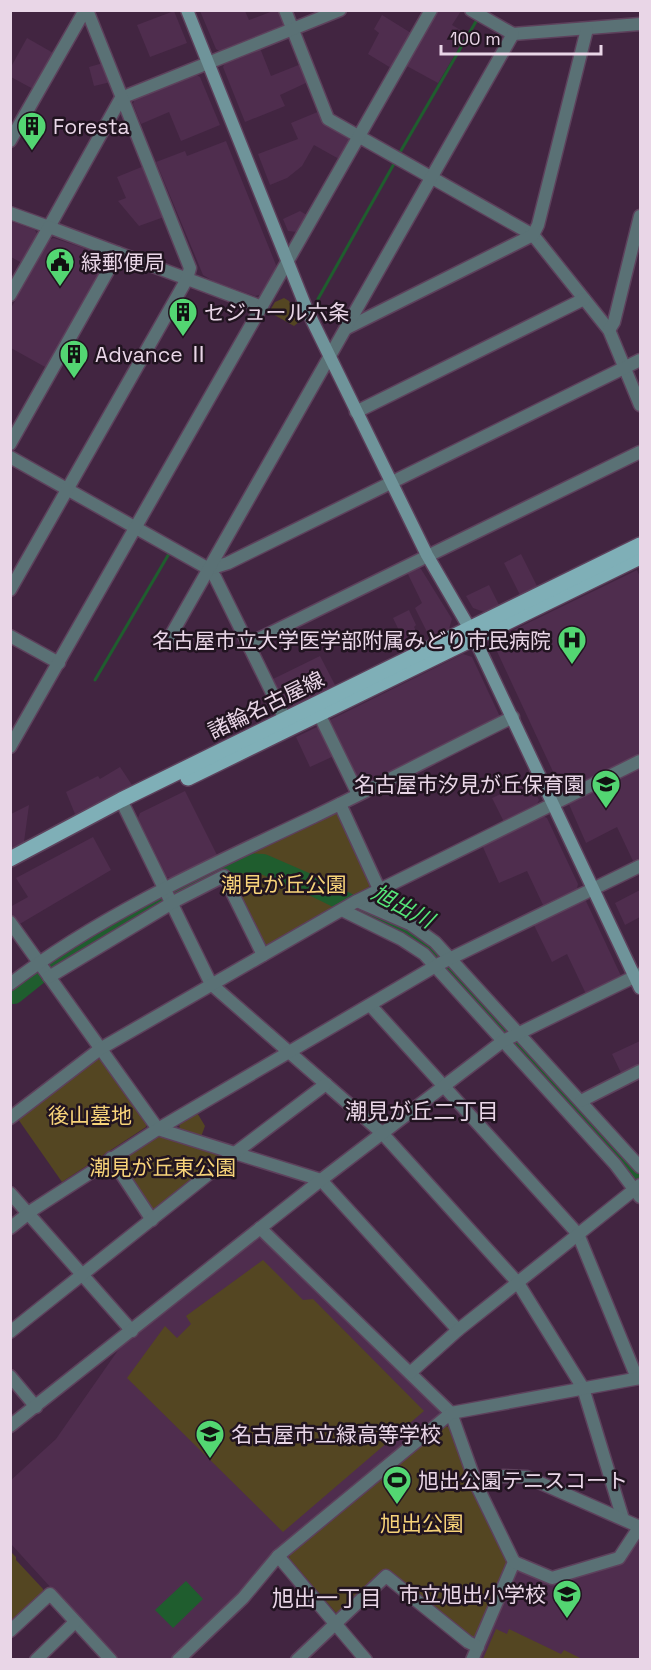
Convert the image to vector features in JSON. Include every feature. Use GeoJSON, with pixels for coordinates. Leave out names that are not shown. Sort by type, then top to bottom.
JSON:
{"type":"FeatureCollection","features":[{"type":"Feature","properties":{"kind":"main road","name":"諸輪名古屋線"},"geometry":{"type":"LineString","coordinates":[[10,870],[123,804],[285,719],[640,556]]}},
{"type":"Feature","properties":{"kind":"main road","name":"諸輪名古屋線"},"geometry":{"type":"LineString","coordinates":[[10,859],[319,714],[473,634]]}},
{"type":"Feature","properties":{"kind":"street"},"geometry":{"type":"LineString","coordinates":[[10,590],[187,279],[190,268],[86,10]]}},
{"type":"Feature","properties":{"kind":"street"},"geometry":{"type":"LineString","coordinates":[[10,141],[86,10]]}},
{"type":"Feature","properties":{"kind":"street"},"geometry":{"type":"LineString","coordinates":[[187,10],[306,310],[427,555],[473,634],[594,889],[638,975],[640,988]]}},
{"type":"Feature","properties":{"kind":"street"},"geometry":{"type":"LineString","coordinates":[[285,10],[328,119],[533,235],[609,330],[640,405]]}},
{"type":"Feature","properties":{"kind":"street"},"geometry":{"type":"LineString","coordinates":[[10,295],[122,98],[339,10]]}},
{"type":"Feature","properties":{"kind":"street"},"geometry":{"type":"LineString","coordinates":[[10,747],[431,10]]}},
{"type":"Feature","properties":{"kind":"street"},"geometry":{"type":"LineString","coordinates":[[471,10],[513,34],[640,24]]}},
{"type":"Feature","properties":{"kind":"street"},"geometry":{"type":"LineString","coordinates":[[346,328],[533,235],[538,225],[587,28]]}},
{"type":"Feature","properties":{"kind":"street"},"geometry":{"type":"LineString","coordinates":[[166,644],[513,34]]}},
{"type":"Feature","properties":{"kind":"street"},"geometry":{"type":"LineString","coordinates":[[10,213],[261,307]]}},
{"type":"Feature","properties":{"kind":"street"},"geometry":{"type":"LineString","coordinates":[[609,330],[614,322],[640,216]]}},
{"type":"Feature","properties":{"kind":"street"},"geometry":{"type":"LineString","coordinates":[[10,444],[118,253]]}},
{"type":"Feature","properties":{"kind":"street"},"geometry":{"type":"LineString","coordinates":[[356,412],[584,299]]}},
{"type":"Feature","properties":{"kind":"street"},"geometry":{"type":"LineString","coordinates":[[209,569],[228,562],[640,360]]}},
{"type":"Feature","properties":{"kind":"street"},"geometry":{"type":"LineString","coordinates":[[248,644],[640,452]]}},
{"type":"Feature","properties":{"kind":"street"},"geometry":{"type":"LineString","coordinates":[[10,457],[209,569],[285,719]]}},
{"type":"Feature","properties":{"kind":"street"},"geometry":{"type":"LineString","coordinates":[[10,636],[59,663]]}},
{"type":"Feature","properties":{"kind":"street"},"geometry":{"type":"LineString","coordinates":[[319,714],[358,794]]}},
{"type":"Feature","properties":{"kind":"street"},"geometry":{"type":"LineString","coordinates":[[10,984],[44,970],[169,896],[358,794],[513,717]]}},
{"type":"Feature","properties":{"kind":"street"},"geometry":{"type":"LineString","coordinates":[[10,1118],[100,1049],[350,905],[640,761]]}},
{"type":"Feature","properties":{"kind":"street"},"geometry":{"type":"LineString","coordinates":[[123,804],[211,984],[382,1133],[518,1284],[583,1388],[623,1519]]}},
{"type":"Feature","properties":{"kind":"street"},"geometry":{"type":"LineString","coordinates":[[340,804],[379,889]]}},
{"type":"Feature","properties":{"kind":"street"},"geometry":{"type":"LineString","coordinates":[[10,1228],[28,1213],[158,1129],[443,962],[640,866]]}},
{"type":"Feature","properties":{"kind":"street"},"geometry":{"type":"LineString","coordinates":[[44,970],[169,896],[224,876],[263,955]]}},
{"type":"Feature","properties":{"kind":"street"},"geometry":{"type":"LineString","coordinates":[[350,905],[424,954],[443,962],[510,1037],[580,1101],[640,1167]]}},
{"type":"Feature","properties":{"kind":"street"},"geometry":{"type":"LineString","coordinates":[[350,905],[410,924],[435,942],[443,962],[510,1037],[639,1190],[578,1234],[458,1330],[410,1373]]}},
{"type":"Feature","properties":{"kind":"street"},"geometry":{"type":"LineString","coordinates":[[10,922],[158,1129],[321,1180],[458,1330]]}},
{"type":"Feature","properties":{"kind":"street"},"geometry":{"type":"LineString","coordinates":[[10,1426],[321,1180],[510,1037],[638,975]]}},
{"type":"Feature","properties":{"kind":"street"},"geometry":{"type":"LineString","coordinates":[[178,1659],[243,1598],[278,1556],[451,1413],[639,1378],[578,1234],[370,1005]]}},
{"type":"Feature","properties":{"kind":"street"},"geometry":{"type":"LineString","coordinates":[[580,1101],[640,1071]]}},
{"type":"Feature","properties":{"kind":"street"},"geometry":{"type":"LineString","coordinates":[[10,1332],[235,1153],[326,1084]]}},
{"type":"Feature","properties":{"kind":"street"},"geometry":{"type":"LineString","coordinates":[[111,1158],[152,1220]]}},
{"type":"Feature","properties":{"kind":"street"},"geometry":{"type":"LineString","coordinates":[[10,1193],[132,1331]]}},
{"type":"Feature","properties":{"kind":"street"},"geometry":{"type":"LineString","coordinates":[[260,1228],[451,1413],[477,1486],[514,1562],[552,1578],[620,1558],[640,1526],[526,1477],[503,1476],[477,1486]]}},
{"type":"Feature","properties":{"kind":"street"},"geometry":{"type":"LineString","coordinates":[[10,1376],[36,1407]]}},
{"type":"Feature","properties":{"kind":"street"},"geometry":{"type":"LineString","coordinates":[[278,1556],[366,1659]]}},
{"type":"Feature","properties":{"kind":"street"},"geometry":{"type":"LineString","coordinates":[[472,1659],[514,1562]]}},
{"type":"Feature","properties":{"kind":"street"},"geometry":{"type":"LineString","coordinates":[[297,1659],[386,1576],[468,1642],[478,1647]]}},
{"type":"Feature","properties":{"kind":"street"},"geometry":{"type":"LineString","coordinates":[[10,1631],[50,1594],[111,1659]]}},
{"type":"Feature","properties":{"kind":"street"},"geometry":{"type":"LineString","coordinates":[[36,1659],[75,1622]]}},
{"type":"Feature","properties":{"kind":"shaded area"},"geometry":{"type":"Polygon","coordinates":[[[174,11],[187,43],[150,57],[137,25],[174,11]]]}},
{"type":"Feature","properties":{"kind":"shaded area"},"geometry":{"type":"Polygon","coordinates":[[[200,11],[245,11],[249,20],[273,11],[280,11],[284,22],[282,28],[221,52],[216,49],[200,11]]]}},
{"type":"Feature","properties":{"kind":"shaded area"},"geometry":{"type":"Polygon","coordinates":[[[436,11],[461,11],[452,25],[467,34],[438,83],[405,65],[436,11]]]}},
{"type":"Feature","properties":{"kind":"shaded area"},"geometry":{"type":"Polygon","coordinates":[[[382,15],[411,33],[391,68],[368,54],[379,33],[374,29],[382,15]]]}},
{"type":"Feature","properties":{"kind":"shaded area"},"geometry":{"type":"Polygon","coordinates":[[[27,38],[55,54],[35,90],[11,77],[11,67],[27,38]]]}},
{"type":"Feature","properties":{"kind":"shaded area"},"geometry":{"type":"Polygon","coordinates":[[[260,48],[271,76],[301,64],[308,82],[280,95],[285,106],[245,122],[223,67],[225,63],[260,48]]]}},
{"type":"Feature","properties":{"kind":"shaded area"},"geometry":{"type":"Polygon","coordinates":[[[103,63],[111,82],[94,86],[89,67],[103,63]]]}},
{"type":"Feature","properties":{"kind":"shaded area"},"geometry":{"type":"Polygon","coordinates":[[[195,74],[200,77],[220,125],[181,141],[169,112],[141,124],[133,104],[135,98],[195,74]]]}},
{"type":"Feature","properties":{"kind":"shaded area"},"geometry":{"type":"Polygon","coordinates":[[[320,111],[348,136],[349,141],[339,159],[314,145],[302,166],[287,178],[270,185],[258,154],[298,139],[291,123],[320,111]]]}},
{"type":"Feature","properties":{"kind":"shaded area"},"geometry":{"type":"Polygon","coordinates":[[[226,141],[276,265],[263,294],[255,296],[213,281],[203,275],[156,162],[185,151],[187,156],[226,141]]]}},
{"type":"Feature","properties":{"kind":"shaded area"},"geometry":{"type":"Polygon","coordinates":[[[144,166],[164,217],[139,226],[118,201],[126,198],[117,177],[144,166]]]}},
{"type":"Feature","properties":{"kind":"shaded area"},"geometry":{"type":"Polygon","coordinates":[[[300,211],[307,215],[297,232],[288,231],[283,219],[300,211]]]}},
{"type":"Feature","properties":{"kind":"shaded area"},"geometry":{"type":"Polygon","coordinates":[[[10,221],[35,230],[38,236],[22,263],[11,257],[10,221]]]}},
{"type":"Feature","properties":{"kind":"shaded area"},"geometry":{"type":"Polygon","coordinates":[[[54,238],[106,256],[108,261],[47,368],[11,348],[11,308],[50,239],[54,238]]]}},
{"type":"Feature","properties":{"kind":"shaded area"},"geometry":{"type":"Polygon","coordinates":[[[521,554],[537,586],[520,595],[504,563],[521,554]]]}},
{"type":"Feature","properties":{"kind":"shaded area"},"geometry":{"type":"Polygon","coordinates":[[[415,565],[421,569],[452,619],[449,629],[430,638],[415,608],[422,603],[406,570],[415,565]]]}},
{"type":"Feature","properties":{"kind":"shaded area","name":"名古屋市立大学医学部附属みどり市民病院"},"geometry":{"type":"Polygon","coordinates":[[[637,570],[640,577],[640,756],[566,792],[562,791],[494,645],[495,639],[637,570]]]}},
{"type":"Feature","properties":{"kind":"shaded area"},"geometry":{"type":"Polygon","coordinates":[[[489,585],[499,605],[484,612],[473,608],[466,596],[489,585]]]}},
{"type":"Feature","properties":{"kind":"shaded area"},"geometry":{"type":"Polygon","coordinates":[[[409,610],[422,642],[408,649],[393,618],[409,610]]]}},
{"type":"Feature","properties":{"kind":"shaded area"},"geometry":{"type":"Polygon","coordinates":[[[463,654],[472,657],[501,719],[364,786],[358,783],[328,721],[463,654]]]}},
{"type":"Feature","properties":{"kind":"shaded area"},"geometry":{"type":"Polygon","coordinates":[[[320,656],[335,685],[292,707],[284,704],[271,680],[320,656]]]}},
{"type":"Feature","properties":{"kind":"shaded area"},"geometry":{"type":"Polygon","coordinates":[[[319,726],[334,756],[310,767],[296,737],[319,726]]]}},
{"type":"Feature","properties":{"kind":"shaded area","name":"名古屋市汐見が丘保育園"},"geometry":{"type":"Polygon","coordinates":[[[640,766],[640,858],[633,861],[617,827],[586,843],[568,802],[640,766]]]}},
{"type":"Feature","properties":{"kind":"shaded area"},"geometry":{"type":"Polygon","coordinates":[[[120,767],[132,785],[75,814],[66,792],[98,776],[100,779],[120,767]]]}},
{"type":"Feature","properties":{"kind":"shaded area"},"geometry":{"type":"Polygon","coordinates":[[[529,781],[539,800],[536,806],[504,822],[492,798],[529,781]]]}},
{"type":"Feature","properties":{"kind":"shaded area"},"geometry":{"type":"Polygon","coordinates":[[[185,791],[218,857],[173,879],[167,877],[138,818],[140,813],[185,791]]]}},
{"type":"Feature","properties":{"kind":"shaded area"},"geometry":{"type":"Polygon","coordinates":[[[29,805],[24,842],[11,851],[11,814],[29,805]]]}},
{"type":"Feature","properties":{"kind":"shaded area"},"geometry":{"type":"Polygon","coordinates":[[[543,816],[547,818],[578,884],[577,889],[543,905],[527,871],[499,883],[482,845],[543,816]]]}},
{"type":"Feature","properties":{"kind":"shaded area"},"geometry":{"type":"Polygon","coordinates":[[[93,837],[111,870],[18,925],[11,915],[10,907],[28,897],[16,878],[93,837]]]}},
{"type":"Feature","properties":{"kind":"shaded area"},"geometry":{"type":"Polygon","coordinates":[[[640,890],[640,917],[625,925],[615,903],[640,890]]]}},
{"type":"Feature","properties":{"kind":"shaded area"},"geometry":{"type":"Polygon","coordinates":[[[582,900],[586,901],[621,976],[586,994],[567,954],[552,962],[533,923],[582,900]]]}},
{"type":"Feature","properties":{"kind":"shaded area"},"geometry":{"type":"Polygon","coordinates":[[[640,1041],[640,1068],[623,1077],[612,1054],[640,1041]]]}},
{"type":"Feature","properties":{"kind":"shaded area","name":"名古屋市立緑高等学校"},"geometry":{"type":"Polygon","coordinates":[[[256,1238],[263,1238],[441,1409],[441,1415],[240,1595],[183,1651],[172,1659],[116,1659],[11,1544],[10,1481],[56,1439],[121,1346],[256,1238]]]}},
{"type":"Feature","properties":{"kind":"shaded area","name":"市立旭出小学校"},"geometry":{"type":"Polygon","coordinates":[[[640,1533],[640,1659],[477,1660],[515,1569],[552,1580],[621,1560],[640,1533]]]}},
{"type":"Feature","properties":{"kind":"shaded area"},"geometry":{"type":"Polygon","coordinates":[[[186,1581],[203,1599],[173,1628],[155,1610],[186,1581]]]}},
{"type":"Feature","properties":{"kind":"green space"},"geometry":{"type":"Polygon","coordinates":[[[284,298],[289,301],[299,322],[294,326],[269,312],[275,302],[284,298]]]}},
{"type":"Feature","properties":{"kind":"green space","name":"潮見が丘公園"},"geometry":{"type":"Polygon","coordinates":[[[333,811],[338,813],[371,883],[369,887],[266,946],[261,944],[222,864],[333,811]]]}},
{"type":"Feature","properties":{"kind":"green space","name":"後山墓地"},"geometry":{"type":"Polygon","coordinates":[[[96,1059],[102,1060],[147,1122],[146,1127],[62,1182],[18,1119],[96,1059]]]}},
{"type":"Feature","properties":{"kind":"green space"},"geometry":{"type":"Polygon","coordinates":[[[196,1111],[205,1126],[201,1137],[180,1131],[179,1122],[196,1111]]]}},
{"type":"Feature","properties":{"kind":"green space","name":"潮見が丘東公園"},"geometry":{"type":"Polygon","coordinates":[[[156,1135],[217,1152],[219,1161],[154,1213],[149,1212],[118,1165],[119,1159],[156,1135]]]}},
{"type":"Feature","properties":{"kind":"green space"},"geometry":{"type":"Polygon","coordinates":[[[263,1260],[303,1300],[313,1299],[424,1411],[283,1532],[127,1378],[165,1326],[177,1338],[191,1324],[186,1316],[263,1260]]]}},
{"type":"Feature","properties":{"kind":"green space","name":"旭出公園"},"geometry":{"type":"Polygon","coordinates":[[[442,1426],[451,1427],[508,1559],[508,1565],[476,1638],[468,1640],[386,1572],[337,1614],[289,1558],[290,1552],[442,1426]]]}},
{"type":"Feature","properties":{"kind":"green space"},"geometry":{"type":"Polygon","coordinates":[[[10,1551],[43,1589],[43,1594],[10,1626],[10,1551]]]}},
{"type":"Feature","properties":{"kind":"green space"},"geometry":{"type":"Polygon","coordinates":[[[496,1629],[507,1634],[509,1629],[561,1654],[564,1650],[582,1659],[483,1659],[496,1629]]]}},
{"type":"Feature","properties":{"kind":"waterway"},"geometry":{"type":"LineString","coordinates":[[399,154],[478,18]]}},
{"type":"Feature","properties":{"kind":"waterway"},"geometry":{"type":"LineString","coordinates":[[318,299],[395,162]]}},
{"type":"Feature","properties":{"kind":"waterway"},"geometry":{"type":"LineString","coordinates":[[95,680],[170,552]]}},
{"type":"Feature","properties":{"kind":"waterway","name":"旭出川"},"geometry":{"type":"LineString","coordinates":[[10,993],[14,994],[49,966],[176,892],[224,869],[243,863],[263,864],[403,930],[429,947],[640,1181]]}},
{"type":"Feature","properties":{"kind":"place","name":"Foresta"},"geometry":{"type":"Point","coordinates":[32,152]}},
{"type":"Feature","properties":{"kind":"place","name":"緑郵便局"},"geometry":{"type":"Point","coordinates":[60,288]}},
{"type":"Feature","properties":{"kind":"place","name":"セジュール六条"},"geometry":{"type":"Point","coordinates":[183,338]}},
{"type":"Feature","properties":{"kind":"place","name":"Advance Ⅱ"},"geometry":{"type":"Point","coordinates":[74,380]}},
{"type":"Feature","properties":{"kind":"place","name":"名古屋市立大学医学部附属みどり市民病院"},"geometry":{"type":"Point","coordinates":[572,666]}},
{"type":"Feature","properties":{"kind":"place","name":"名古屋市汐見が丘保育園"},"geometry":{"type":"Point","coordinates":[606,810]}},
{"type":"Feature","properties":{"kind":"place","name":"名古屋市立緑高等学校"},"geometry":{"type":"Point","coordinates":[210,1460]}},
{"type":"Feature","properties":{"kind":"place","name":"旭出公園テニスコート"},"geometry":{"type":"Point","coordinates":[397,1506]}},
{"type":"Feature","properties":{"kind":"place","name":"市立旭出小学校"},"geometry":{"type":"Point","coordinates":[567,1620]}},
{"type":"Feature","properties":{"kind":"district","name":"潮見が丘二丁目"},"geometry":{"type":"Point","coordinates":[422,1111]}},
{"type":"Feature","properties":{"kind":"district","name":"旭出一丁目"},"geometry":{"type":"Point","coordinates":[327,1598]}}]}
